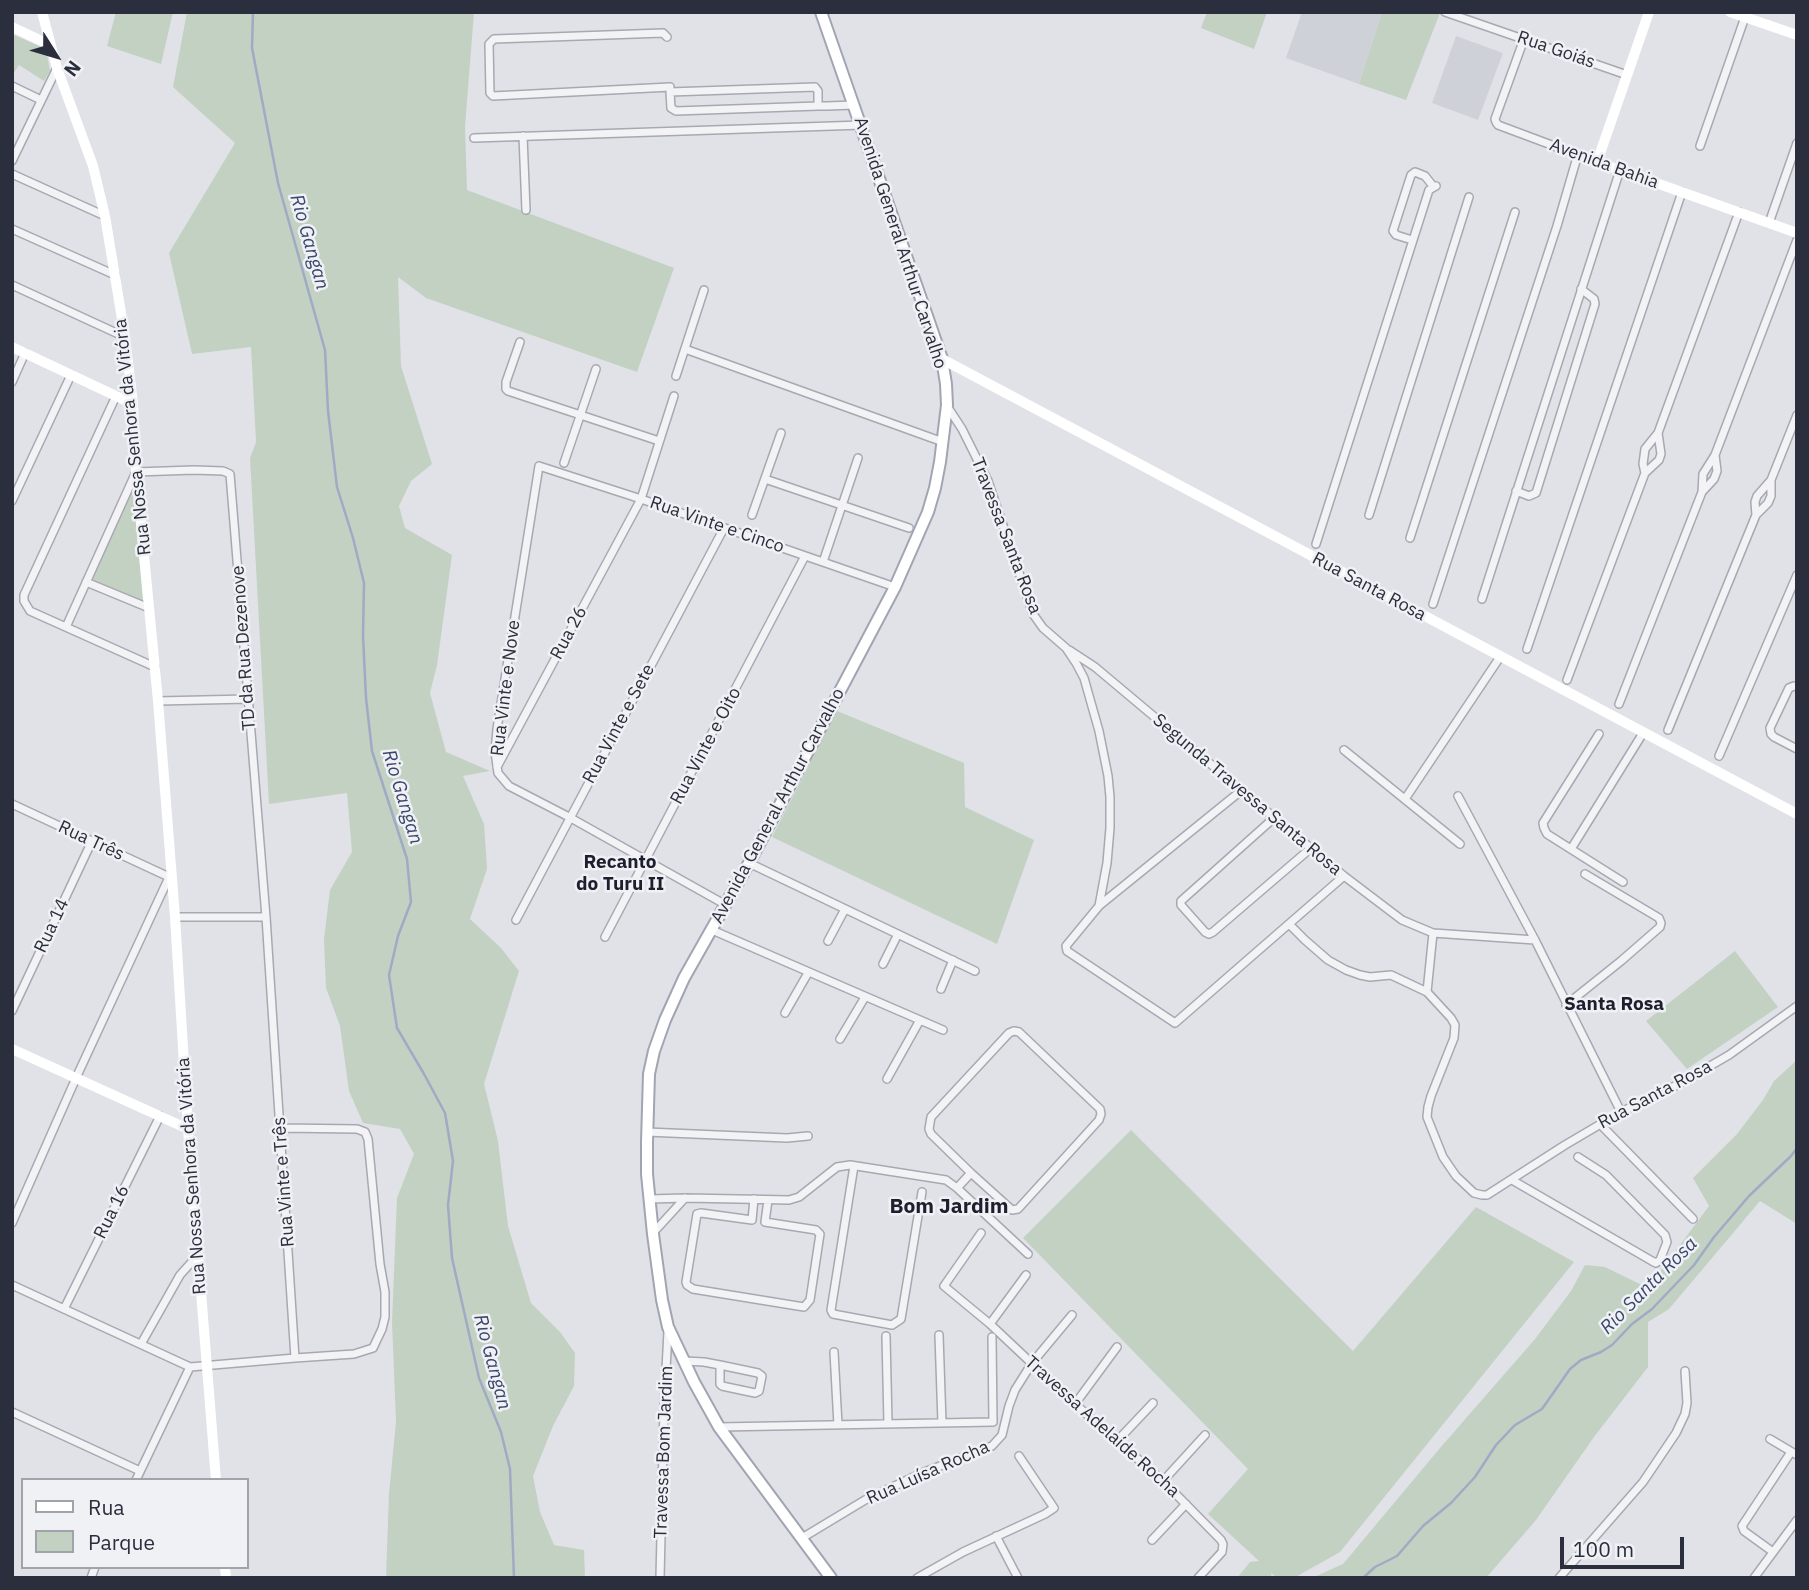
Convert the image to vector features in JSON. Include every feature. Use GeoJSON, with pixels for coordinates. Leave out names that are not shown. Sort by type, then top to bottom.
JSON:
{"type":"FeatureCollection","features":[{"type":"Feature","properties":{"kind":"main road","name":"Avenida General Arthur Carvalho"},"geometry":{"type":"LineString","coordinates":[[821,12],[942,359],[947,405],[943,442],[928,512],[895,587],[749,863],[684,978],[659,1036],[649,1074],[647,1174],[662,1300],[668,1327],[719,1427],[831,1578]]}},
{"type":"Feature","properties":{"kind":"street","name":"Rua Nossa Senhora da Vitória"},"geometry":{"type":"LineString","coordinates":[[42,12],[57,68],[93,166],[105,216],[133,404],[136,472],[175,917],[188,1129],[216,1478]]}},
{"type":"Feature","properties":{"kind":"street","name":"Rua Goiás"},"geometry":{"type":"LineString","coordinates":[[1446,12],[1627,75]]}},
{"type":"Feature","properties":{"kind":"street"},"geometry":{"type":"LineString","coordinates":[[1597,162],[1649,12]]}},
{"type":"Feature","properties":{"kind":"street"},"geometry":{"type":"LineString","coordinates":[[1730,12],[1797,35]]}},
{"type":"Feature","properties":{"kind":"street"},"geometry":{"type":"LineString","coordinates":[[1700,146],[1745,17]]}},
{"type":"Feature","properties":{"kind":"street"},"geometry":{"type":"LineString","coordinates":[[34,37],[41,34],[45,26]]}},
{"type":"Feature","properties":{"kind":"street"},"geometry":{"type":"LineString","coordinates":[[12,27],[50,46]]}},
{"type":"Feature","properties":{"kind":"street"},"geometry":{"type":"LineString","coordinates":[[667,37],[663,33],[494,39],[489,44],[490,93],[493,96],[670,87]]}},
{"type":"Feature","properties":{"kind":"street","name":"Avenida Bahia"},"geometry":{"type":"LineString","coordinates":[[1524,39],[1495,118],[1499,125],[1619,173],[1737,215],[1797,233]]}},
{"type":"Feature","properties":{"kind":"street"},"geometry":{"type":"LineString","coordinates":[[12,161],[57,68]]}},
{"type":"Feature","properties":{"kind":"street"},"geometry":{"type":"LineString","coordinates":[[12,86],[41,100]]}},
{"type":"Feature","properties":{"kind":"street"},"geometry":{"type":"LineString","coordinates":[[818,106],[816,87],[670,92],[671,108],[676,111],[855,105]]}},
{"type":"Feature","properties":{"kind":"street"},"geometry":{"type":"LineString","coordinates":[[474,138],[862,125]]}},
{"type":"Feature","properties":{"kind":"street"},"geometry":{"type":"LineString","coordinates":[[523,136],[526,210]]}},
{"type":"Feature","properties":{"kind":"street"},"geometry":{"type":"LineString","coordinates":[[1769,223],[1797,143]]}},
{"type":"Feature","properties":{"kind":"street"},"geometry":{"type":"LineString","coordinates":[[1433,604],[1578,155]]}},
{"type":"Feature","properties":{"kind":"street"},"geometry":{"type":"LineString","coordinates":[[1316,544],[1412,240],[1429,190],[1434,186],[1422,174],[1415,172],[1411,175],[1393,231],[1396,235],[1412,240]]}},
{"type":"Feature","properties":{"kind":"street"},"geometry":{"type":"LineString","coordinates":[[1482,599],[1619,173]]}},
{"type":"Feature","properties":{"kind":"street"},"geometry":{"type":"LineString","coordinates":[[12,174],[105,216]]}},
{"type":"Feature","properties":{"kind":"street"},"geometry":{"type":"LineString","coordinates":[[1527,649],[1681,195]]}},
{"type":"Feature","properties":{"kind":"street"},"geometry":{"type":"LineString","coordinates":[[1369,514],[1469,197]]}},
{"type":"Feature","properties":{"kind":"street"},"geometry":{"type":"LineString","coordinates":[[1410,538],[1515,212]]}},
{"type":"Feature","properties":{"kind":"street"},"geometry":{"type":"LineString","coordinates":[[1645,473],[1645,449],[1658,433],[1737,215]]}},
{"type":"Feature","properties":{"kind":"street"},"geometry":{"type":"LineString","coordinates":[[12,229],[115,275]]}},
{"type":"Feature","properties":{"kind":"street"},"geometry":{"type":"LineString","coordinates":[[1619,704],[1702,492],[1714,479],[1717,471],[1715,456],[1797,240]]}},
{"type":"Feature","properties":{"kind":"street"},"geometry":{"type":"LineString","coordinates":[[12,285],[125,337]]}},
{"type":"Feature","properties":{"kind":"street"},"geometry":{"type":"LineString","coordinates":[[1516,492],[1529,496],[1536,493],[1595,304],[1594,299],[1581,289]]}},
{"type":"Feature","properties":{"kind":"street"},"geometry":{"type":"LineString","coordinates":[[676,376],[704,290]]}},
{"type":"Feature","properties":{"kind":"street"},"geometry":{"type":"LineString","coordinates":[[520,342],[506,382],[506,388],[512,393],[659,441]]}},
{"type":"Feature","properties":{"kind":"street"},"geometry":{"type":"LineString","coordinates":[[12,347],[133,404]]}},
{"type":"Feature","properties":{"kind":"street"},"geometry":{"type":"LineString","coordinates":[[685,349],[943,442]]}},
{"type":"Feature","properties":{"kind":"street"},"geometry":{"type":"LineString","coordinates":[[12,382],[25,353]]}},
{"type":"Feature","properties":{"kind":"street","name":"Rua Santa Rosa"},"geometry":{"type":"LineString","coordinates":[[942,359],[1160,480],[1797,814]]}},
{"type":"Feature","properties":{"kind":"street"},"geometry":{"type":"LineString","coordinates":[[564,463],[596,369]]}},
{"type":"Feature","properties":{"kind":"street"},"geometry":{"type":"LineString","coordinates":[[12,501],[71,375]]}},
{"type":"Feature","properties":{"kind":"street"},"geometry":{"type":"LineString","coordinates":[[116,396],[24,595],[26,607],[30,611],[155,667]]}},
{"type":"Feature","properties":{"kind":"street","name":"Rua 26"},"geometry":{"type":"LineString","coordinates":[[497,767],[640,499],[674,396]]}},
{"type":"Feature","properties":{"kind":"street","name":"Travessa Santa Rosa"},"geometry":{"type":"LineString","coordinates":[[947,405],[988,481],[1033,614],[1043,628],[1066,648],[1084,678],[1100,731],[1108,776],[1110,828],[1099,905]]}},
{"type":"Feature","properties":{"kind":"street"},"geometry":{"type":"LineString","coordinates":[[1756,515],[1757,496],[1770,480],[1797,415]]}},
{"type":"Feature","properties":{"kind":"street"},"geometry":{"type":"LineString","coordinates":[[752,515],[781,433]]}},
{"type":"Feature","properties":{"kind":"street"},"geometry":{"type":"LineString","coordinates":[[1567,680],[1645,473],[1659,460],[1661,454],[1658,433]]}},
{"type":"Feature","properties":{"kind":"street"},"geometry":{"type":"LineString","coordinates":[[823,562],[858,458]]}},
{"type":"Feature","properties":{"kind":"street","name":"Rua Vinte e Cinco"},"geometry":{"type":"LineString","coordinates":[[539,466],[895,587]]}},
{"type":"Feature","properties":{"kind":"street","name":"Rua Vinte e Nove"},"geometry":{"type":"LineString","coordinates":[[539,466],[497,729],[495,752],[498,774],[509,786],[726,905]]}},
{"type":"Feature","properties":{"kind":"street","name":"TD da Rua Dezenove"},"geometry":{"type":"LineString","coordinates":[[136,472],[202,470],[230,474],[266,917]]}},
{"type":"Feature","properties":{"kind":"street"},"geometry":{"type":"LineString","coordinates":[[66,626],[136,472]]}},
{"type":"Feature","properties":{"kind":"street"},"geometry":{"type":"LineString","coordinates":[[765,479],[909,528]]}},
{"type":"Feature","properties":{"kind":"street"},"geometry":{"type":"LineString","coordinates":[[1668,730],[1756,515],[1771,496],[1770,480]]}},
{"type":"Feature","properties":{"kind":"street","name":"Rua Vinte e Sete"},"geometry":{"type":"LineString","coordinates":[[516,920],[724,528]]}},
{"type":"Feature","properties":{"kind":"street","name":"Rua Vinte e Oito"},"geometry":{"type":"LineString","coordinates":[[605,937],[805,556]]}},
{"type":"Feature","properties":{"kind":"street"},"geometry":{"type":"LineString","coordinates":[[1719,756],[1797,575]]}},
{"type":"Feature","properties":{"kind":"street"},"geometry":{"type":"LineString","coordinates":[[86,582],[149,608]]}},
{"type":"Feature","properties":{"kind":"street","name":"Segunda Travessa Santa Rosa"},"geometry":{"type":"LineString","coordinates":[[1066,648],[1095,667],[1395,916],[1433,933],[1535,940]]}},
{"type":"Feature","properties":{"kind":"street"},"geometry":{"type":"LineString","coordinates":[[1405,799],[1500,657]]}},
{"type":"Feature","properties":{"kind":"street"},"geometry":{"type":"LineString","coordinates":[[1794,686],[1770,731],[1774,737],[1797,749]]}},
{"type":"Feature","properties":{"kind":"street"},"geometry":{"type":"LineString","coordinates":[[158,701],[248,699]]}},
{"type":"Feature","properties":{"kind":"street"},"geometry":{"type":"LineString","coordinates":[[1571,849],[1643,733]]}},
{"type":"Feature","properties":{"kind":"street"},"geometry":{"type":"LineString","coordinates":[[1599,734],[1543,824],[1546,834],[1623,883]]}},
{"type":"Feature","properties":{"kind":"street"},"geometry":{"type":"LineString","coordinates":[[1344,750],[1460,844]]}},
{"type":"Feature","properties":{"kind":"street","name":"Travessa Santa Rosa"},"geometry":{"type":"LineString","coordinates":[[1242,790],[1099,905],[1066,949],[1175,1023],[1289,924]]}},
{"type":"Feature","properties":{"kind":"street"},"geometry":{"type":"LineString","coordinates":[[1458,796],[1535,940],[1621,1112]]}},
{"type":"Feature","properties":{"kind":"street","name":"Rua Três"},"geometry":{"type":"LineString","coordinates":[[12,804],[170,875]]}},
{"type":"Feature","properties":{"kind":"street"},"geometry":{"type":"LineString","coordinates":[[1274,818],[1181,901],[1181,905],[1205,932],[1213,932],[1311,848]]}},
{"type":"Feature","properties":{"kind":"street","name":"Rua 14"},"geometry":{"type":"LineString","coordinates":[[12,1011],[92,841]]}},
{"type":"Feature","properties":{"kind":"street"},"geometry":{"type":"LineString","coordinates":[[749,863],[975,971]]}},
{"type":"Feature","properties":{"kind":"street"},"geometry":{"type":"LineString","coordinates":[[1566,1005],[1660,927],[1661,920],[1586,874]]}},
{"type":"Feature","properties":{"kind":"street","name":"Rua Nossa Senhora da Vitória"},"geometry":{"type":"LineString","coordinates":[[12,1223],[170,875]]}},
{"type":"Feature","properties":{"kind":"street"},"geometry":{"type":"LineString","coordinates":[[1344,876],[1289,924],[1328,960],[1346,970],[1370,977],[1391,975],[1427,992],[1451,1018],[1455,1025],[1454,1038],[1428,1107],[1427,1117],[1443,1157],[1456,1177],[1474,1193],[1487,1195],[1512,1180],[1658,1262],[1667,1242],[1665,1235],[1606,1175],[1578,1157]]}},
{"type":"Feature","properties":{"kind":"street"},"geometry":{"type":"LineString","coordinates":[[828,941],[845,909]]}},
{"type":"Feature","properties":{"kind":"street"},"geometry":{"type":"LineString","coordinates":[[175,917],[266,917]]}},
{"type":"Feature","properties":{"kind":"street","name":"Rua Vinte e Três"},"geometry":{"type":"LineString","coordinates":[[266,917],[295,1358]]}},
{"type":"Feature","properties":{"kind":"street"},"geometry":{"type":"LineString","coordinates":[[712,930],[943,1030]]}},
{"type":"Feature","properties":{"kind":"street"},"geometry":{"type":"LineString","coordinates":[[1427,992],[1433,933]]}},
{"type":"Feature","properties":{"kind":"street"},"geometry":{"type":"LineString","coordinates":[[883,964],[898,934]]}},
{"type":"Feature","properties":{"kind":"street"},"geometry":{"type":"LineString","coordinates":[[941,989],[953,960]]}},
{"type":"Feature","properties":{"kind":"street"},"geometry":{"type":"LineString","coordinates":[[785,1013],[808,973]]}},
{"type":"Feature","properties":{"kind":"street"},"geometry":{"type":"LineString","coordinates":[[840,1039],[865,997]]}},
{"type":"Feature","properties":{"kind":"street","name":"Rua Santa Rosa"},"geometry":{"type":"LineString","coordinates":[[1512,1180],[1600,1124],[1679,1084],[1728,1055],[1797,1006]]}},
{"type":"Feature","properties":{"kind":"street"},"geometry":{"type":"LineString","coordinates":[[887,1079],[920,1020]]}},
{"type":"Feature","properties":{"kind":"street"},"geometry":{"type":"LineString","coordinates":[[1019,1032],[1100,1109],[1099,1120],[1018,1209],[1008,1208],[971,1173],[931,1134],[931,1117],[1009,1033],[1019,1032]]}},
{"type":"Feature","properties":{"kind":"street"},"geometry":{"type":"LineString","coordinates":[[12,1049],[188,1129]]}},
{"type":"Feature","properties":{"kind":"street","name":"Rua 16"},"geometry":{"type":"LineString","coordinates":[[64,1309],[160,1116]]}},
{"type":"Feature","properties":{"kind":"street"},"geometry":{"type":"LineString","coordinates":[[1600,1124],[1693,1219]]}},
{"type":"Feature","properties":{"kind":"street"},"geometry":{"type":"LineString","coordinates":[[12,1285],[190,1367],[354,1354],[373,1348],[385,1317],[385,1292],[368,1139],[365,1132],[357,1129],[281,1128]]}},
{"type":"Feature","properties":{"kind":"street"},"geometry":{"type":"LineString","coordinates":[[647,1132],[787,1138],[808,1136]]}},
{"type":"Feature","properties":{"kind":"street"},"geometry":{"type":"LineString","coordinates":[[649,1199],[794,1199],[837,1167],[854,1166],[946,1180],[1028,1254]]}},
{"type":"Feature","properties":{"kind":"street"},"geometry":{"type":"LineString","coordinates":[[854,1166],[831,1310],[833,1314],[892,1325],[901,1320],[922,1192]]}},
{"type":"Feature","properties":{"kind":"street"},"geometry":{"type":"LineString","coordinates":[[957,1188],[971,1173]]}},
{"type":"Feature","properties":{"kind":"street"},"geometry":{"type":"LineString","coordinates":[[653,1234],[685,1198]]}},
{"type":"Feature","properties":{"kind":"street"},"geometry":{"type":"LineString","coordinates":[[752,1220],[754,1199]]}},
{"type":"Feature","properties":{"kind":"street"},"geometry":{"type":"LineString","coordinates":[[765,1222],[768,1200]]}},
{"type":"Feature","properties":{"kind":"street"},"geometry":{"type":"LineString","coordinates":[[697,1214],[752,1220],[819,1232],[810,1300],[806,1306],[693,1289],[687,1285],[697,1214]]}},
{"type":"Feature","properties":{"kind":"street","name":"Travessa Adelaíde Rocha"},"geometry":{"type":"LineString","coordinates":[[982,1233],[944,1286],[990,1324],[1075,1404],[1163,1481],[1221,1540],[1223,1548],[1219,1556],[1198,1578]]}},
{"type":"Feature","properties":{"kind":"street"},"geometry":{"type":"LineString","coordinates":[[141,1344],[180,1275],[198,1255]]}},
{"type":"Feature","properties":{"kind":"street"},"geometry":{"type":"LineString","coordinates":[[990,1324],[1026,1275]]}},
{"type":"Feature","properties":{"kind":"street","name":"Rua Luísa Rocha"},"geometry":{"type":"LineString","coordinates":[[802,1538],[876,1495],[922,1473],[992,1446],[1002,1435],[1011,1399],[1032,1363],[1072,1315]]}},
{"type":"Feature","properties":{"kind":"street","name":"Travessa Bom Jardim"},"geometry":{"type":"LineString","coordinates":[[660,1578],[668,1327]]}},
{"type":"Feature","properties":{"kind":"street"},"geometry":{"type":"LineString","coordinates":[[939,1335],[942,1423]]}},
{"type":"Feature","properties":{"kind":"street"},"geometry":{"type":"LineString","coordinates":[[886,1336],[888,1424]]}},
{"type":"Feature","properties":{"kind":"street"},"geometry":{"type":"LineString","coordinates":[[719,1427],[993,1422],[992,1337]]}},
{"type":"Feature","properties":{"kind":"street"},"geometry":{"type":"LineString","coordinates":[[1075,1404],[1117,1348]]}},
{"type":"Feature","properties":{"kind":"street"},"geometry":{"type":"LineString","coordinates":[[834,1352],[838,1425]]}},
{"type":"Feature","properties":{"kind":"street"},"geometry":{"type":"LineString","coordinates":[[684,1361],[704,1362],[720,1365],[761,1374],[759,1391],[755,1393],[722,1386],[720,1365]]}},
{"type":"Feature","properties":{"kind":"street"},"geometry":{"type":"LineString","coordinates":[[137,1478],[190,1367]]}},
{"type":"Feature","properties":{"kind":"street"},"geometry":{"type":"LineString","coordinates":[[1559,1578],[1643,1482],[1669,1443],[1685,1414],[1685,1371]]}},
{"type":"Feature","properties":{"kind":"street"},"geometry":{"type":"LineString","coordinates":[[1118,1440],[1153,1403]]}},
{"type":"Feature","properties":{"kind":"street"},"geometry":{"type":"LineString","coordinates":[[12,1412],[140,1471]]}},
{"type":"Feature","properties":{"kind":"street"},"geometry":{"type":"LineString","coordinates":[[1163,1481],[1205,1435]]}},
{"type":"Feature","properties":{"kind":"street"},"geometry":{"type":"LineString","coordinates":[[1770,1438],[1794,1453],[1742,1526],[1744,1531],[1773,1552]]}},
{"type":"Feature","properties":{"kind":"street"},"geometry":{"type":"LineString","coordinates":[[916,1578],[1054,1508],[1019,1456]]}},
{"type":"Feature","properties":{"kind":"street"},"geometry":{"type":"LineString","coordinates":[[1152,1540],[1186,1504]]}},
{"type":"Feature","properties":{"kind":"street"},"geometry":{"type":"LineString","coordinates":[[1754,1578],[1797,1520]]}},
{"type":"Feature","properties":{"kind":"street"},"geometry":{"type":"LineString","coordinates":[[996,1536],[1018,1578]]}},
{"type":"Feature","properties":{"kind":"street"},"geometry":{"type":"LineString","coordinates":[[93,1573],[101,1578]]}},
{"type":"Feature","properties":{"kind":"shaded area"},"geometry":{"type":"Polygon","coordinates":[[[1302,12],[1382,12],[1359,84],[1286,58],[1302,12]]]}},
{"type":"Feature","properties":{"kind":"shaded area"},"geometry":{"type":"Polygon","coordinates":[[[1456,36],[1503,53],[1478,120],[1432,103],[1456,36]]]}},
{"type":"Feature","properties":{"kind":"green space"},"geometry":{"type":"Polygon","coordinates":[[[116,12],[173,12],[161,64],[107,46],[116,12]]]}},
{"type":"Feature","properties":{"kind":"green space"},"geometry":{"type":"Polygon","coordinates":[[[187,12],[474,12],[465,127],[467,190],[674,268],[637,372],[426,298],[398,277],[401,366],[432,464],[411,481],[399,506],[405,528],[452,555],[437,665],[430,693],[446,752],[490,771],[463,776],[484,824],[487,869],[470,919],[501,948],[519,971],[484,1084],[498,1141],[508,1226],[531,1303],[560,1332],[575,1353],[574,1386],[553,1426],[533,1476],[540,1512],[554,1545],[584,1550],[585,1578],[386,1578],[389,1493],[396,1422],[392,1322],[397,1198],[414,1154],[400,1129],[363,1123],[349,1091],[340,1026],[326,988],[324,939],[330,890],[352,852],[347,793],[269,804],[250,458],[256,442],[251,347],[192,354],[169,253],[235,143],[173,87],[187,12]]]}},
{"type":"Feature","properties":{"kind":"green space"},"geometry":{"type":"Polygon","coordinates":[[[1207,12],[1267,12],[1254,49],[1201,28],[1207,12]]]}},
{"type":"Feature","properties":{"kind":"green space"},"geometry":{"type":"Polygon","coordinates":[[[1382,12],[1440,13],[1406,100],[1359,84],[1382,12]]]}},
{"type":"Feature","properties":{"kind":"green space"},"geometry":{"type":"Polygon","coordinates":[[[12,34],[46,49],[50,71],[44,81],[19,65],[12,76],[12,34]]]}},
{"type":"Feature","properties":{"kind":"green space"},"geometry":{"type":"Polygon","coordinates":[[[133,487],[143,602],[90,580],[133,487]]]}},
{"type":"Feature","properties":{"kind":"green space"},"geometry":{"type":"Polygon","coordinates":[[[837,711],[964,763],[965,807],[1034,840],[997,944],[772,837],[837,711]]]}},
{"type":"Feature","properties":{"kind":"green space"},"geometry":{"type":"Polygon","coordinates":[[[1735,951],[1778,1007],[1687,1069],[1646,1021],[1735,951]]]}},
{"type":"Feature","properties":{"kind":"green space"},"geometry":{"type":"Polygon","coordinates":[[[1797,1060],[1797,1224],[1760,1201],[1669,1309],[1648,1322],[1648,1367],[1594,1437],[1536,1520],[1486,1578],[1312,1578],[1343,1564],[1535,1339],[1571,1291],[1585,1265],[1605,1267],[1648,1288],[1709,1206],[1693,1178],[1737,1134],[1774,1081],[1797,1060]]]}},
{"type":"Feature","properties":{"kind":"green space"},"geometry":{"type":"Polygon","coordinates":[[[1131,1130],[1353,1351],[1476,1207],[1574,1262],[1340,1552],[1294,1578],[1277,1578],[1271,1573],[1272,1578],[1237,1578],[1250,1562],[1259,1561],[1208,1514],[1248,1469],[1023,1238],[1131,1130]]]}},
{"type":"Feature","properties":{"kind":"waterway","name":"Rio Gangan"},"geometry":{"type":"LineString","coordinates":[[253,12],[252,48],[278,183],[325,350],[328,411],[337,487],[364,583],[363,636],[372,751],[407,859],[411,902],[398,936],[389,975],[397,1028],[445,1113],[453,1161],[448,1205],[452,1258],[479,1378],[501,1432],[510,1469],[514,1578]]}},
{"type":"Feature","properties":{"kind":"waterway","name":"Rio Santa Rosa"},"geometry":{"type":"LineString","coordinates":[[1363,1578],[1375,1567],[1397,1556],[1423,1526],[1451,1503],[1515,1425],[1542,1409],[1570,1369],[1581,1360],[1612,1345],[1632,1324],[1652,1309],[1694,1265],[1749,1196],[1797,1148]]}},
{"type":"Feature","properties":{"kind":"district","name":"Recanto do Turu II"},"geometry":{"type":"Point","coordinates":[620,874]}},
{"type":"Feature","properties":{"kind":"district","name":"Santa Rosa"},"geometry":{"type":"Point","coordinates":[1614,1005]}},
{"type":"Feature","properties":{"kind":"district","name":"Bom Jardim"},"geometry":{"type":"Point","coordinates":[949,1207]}}]}
